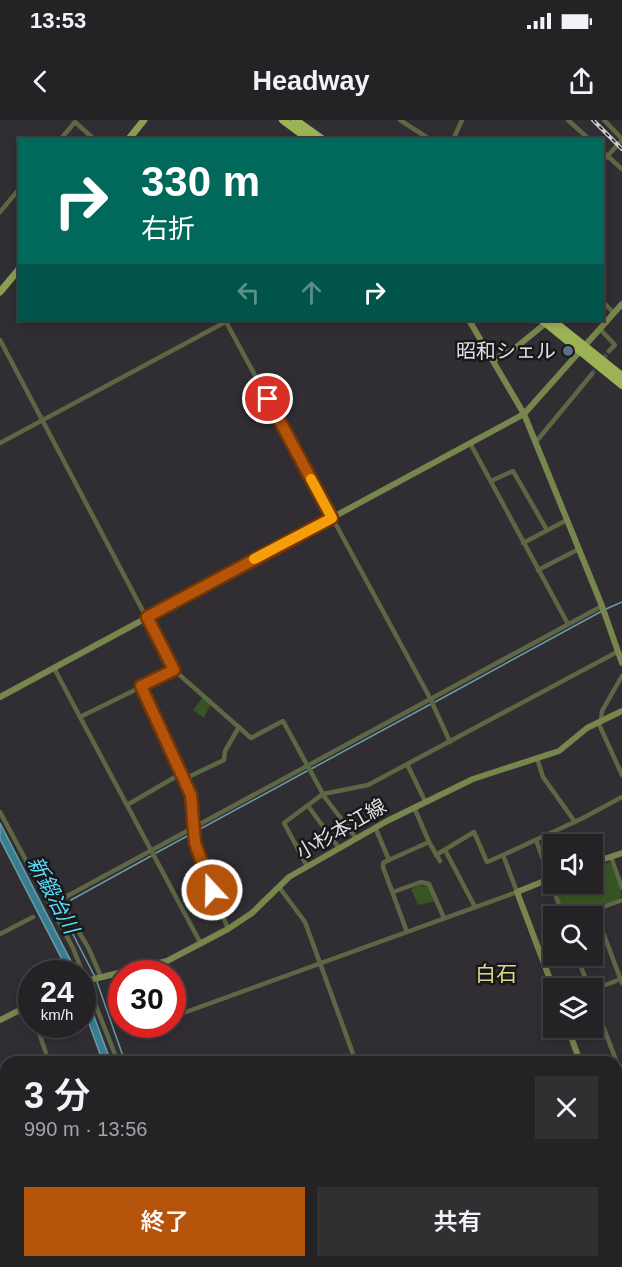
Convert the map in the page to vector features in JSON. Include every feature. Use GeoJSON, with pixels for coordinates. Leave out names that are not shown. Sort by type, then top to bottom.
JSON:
{"type":"FeatureCollection","features":[{"type":"Feature","properties":{"kind":"highway"},"geometry":{"type":"LineString","coordinates":[[283,120],[307,138]]}},
{"type":"Feature","properties":{"kind":"highway"},"geometry":{"type":"LineString","coordinates":[[295,120],[320,138]]}},
{"type":"Feature","properties":{"kind":"highway"},"geometry":{"type":"LineString","coordinates":[[547,321],[621,374]]}},
{"type":"Feature","properties":{"kind":"highway"},"geometry":{"type":"LineString","coordinates":[[582,348],[622,385]]}},
{"type":"Feature","properties":{"kind":"main road"},"geometry":{"type":"LineString","coordinates":[[130,138],[144,120]]}},
{"type":"Feature","properties":{"kind":"main road"},"geometry":{"type":"LineString","coordinates":[[0,292],[18,270]]}},
{"type":"Feature","properties":{"kind":"street"},"geometry":{"type":"LineString","coordinates":[[400,120],[428,138]]}},
{"type":"Feature","properties":{"kind":"street"},"geometry":{"type":"LineString","coordinates":[[454,138],[462,120]]}},
{"type":"Feature","properties":{"kind":"street"},"geometry":{"type":"LineString","coordinates":[[568,120],[588,138]]}},
{"type":"Feature","properties":{"kind":"street"},"geometry":{"type":"LineString","coordinates":[[604,120],[622,140],[604,160]]}},
{"type":"Feature","properties":{"kind":"street"},"geometry":{"type":"LineString","coordinates":[[62,138],[75,122],[93,138]]}},
{"type":"Feature","properties":{"kind":"street"},"geometry":{"type":"LineString","coordinates":[[604,153],[622,168]]}},
{"type":"Feature","properties":{"kind":"street"},"geometry":{"type":"LineString","coordinates":[[0,212],[18,190]]}},
{"type":"Feature","properties":{"kind":"street"},"geometry":{"type":"LineString","coordinates":[[604,303],[614,313]]}},
{"type":"Feature","properties":{"kind":"street"},"geometry":{"type":"LineString","coordinates":[[0,697],[524,414],[622,304]]}},
{"type":"Feature","properties":{"kind":"street"},"geometry":{"type":"LineString","coordinates":[[0,442],[225,321]]}},
{"type":"Feature","properties":{"kind":"street"},"geometry":{"type":"LineString","coordinates":[[228,321],[430,699],[450,742]]}},
{"type":"Feature","properties":{"kind":"street"},"geometry":{"type":"LineString","coordinates":[[470,321],[524,414],[602,606],[622,663]]}},
{"type":"Feature","properties":{"kind":"street"},"geometry":{"type":"LineString","coordinates":[[493,360],[514,349],[547,321]]}},
{"type":"Feature","properties":{"kind":"street"},"geometry":{"type":"LineString","coordinates":[[600,329],[615,345],[609,351]]}},
{"type":"Feature","properties":{"kind":"street"},"geometry":{"type":"LineString","coordinates":[[0,340],[174,670],[251,738],[283,721],[323,795],[356,838]]}},
{"type":"Feature","properties":{"kind":"street"},"geometry":{"type":"LineString","coordinates":[[536,443],[592,374]]}},
{"type":"Feature","properties":{"kind":"street"},"geometry":{"type":"LineString","coordinates":[[470,443],[568,624]]}},
{"type":"Feature","properties":{"kind":"street"},"geometry":{"type":"LineString","coordinates":[[491,482],[513,471],[547,530]]}},
{"type":"Feature","properties":{"kind":"street"},"geometry":{"type":"LineString","coordinates":[[523,543],[567,520]]}},
{"type":"Feature","properties":{"kind":"street"},"geometry":{"type":"LineString","coordinates":[[538,570],[579,549]]}},
{"type":"Feature","properties":{"kind":"street"},"geometry":{"type":"LineString","coordinates":[[101,977],[89,949],[60,900],[602,606]]}},
{"type":"Feature","properties":{"kind":"street"},"geometry":{"type":"LineString","coordinates":[[307,866],[284,823],[323,795],[368,785],[617,652]]}},
{"type":"Feature","properties":{"kind":"street"},"geometry":{"type":"LineString","coordinates":[[54,668],[201,944]]}},
{"type":"Feature","properties":{"kind":"street"},"geometry":{"type":"LineString","coordinates":[[80,717],[174,670]]}},
{"type":"Feature","properties":{"kind":"street"},"geometry":{"type":"LineString","coordinates":[[622,676],[602,711],[599,721],[622,775]]}},
{"type":"Feature","properties":{"kind":"street"},"geometry":{"type":"LineString","coordinates":[[141,687],[191,795],[195,843],[228,930]]}},
{"type":"Feature","properties":{"kind":"street","name":"小杉本江線"},"geometry":{"type":"LineString","coordinates":[[96,978],[167,961],[201,944],[228,930],[307,866],[375,827],[473,778],[564,748],[599,721],[622,711]]}},
{"type":"Feature","properties":{"kind":"street"},"geometry":{"type":"LineString","coordinates":[[184,779],[224,760],[225,751],[239,727]]}},
{"type":"Feature","properties":{"kind":"street"},"geometry":{"type":"LineString","coordinates":[[537,758],[543,777],[574,822]]}},
{"type":"Feature","properties":{"kind":"street"},"geometry":{"type":"LineString","coordinates":[[406,764],[425,801]]}},
{"type":"Feature","properties":{"kind":"street"},"geometry":{"type":"LineString","coordinates":[[127,805],[182,773]]}},
{"type":"Feature","properties":{"kind":"street"},"geometry":{"type":"LineString","coordinates":[[436,855],[474,832],[487,862],[622,797]]}},
{"type":"Feature","properties":{"kind":"street"},"geometry":{"type":"LineString","coordinates":[[308,806],[339,848]]}},
{"type":"Feature","properties":{"kind":"street"},"geometry":{"type":"LineString","coordinates":[[414,807],[440,861]]}},
{"type":"Feature","properties":{"kind":"street"},"geometry":{"type":"LineString","coordinates":[[0,812],[77,960]]}},
{"type":"Feature","properties":{"kind":"street"},"geometry":{"type":"LineString","coordinates":[[375,827],[389,860]]}},
{"type":"Feature","properties":{"kind":"street"},"geometry":{"type":"LineString","coordinates":[[536,840],[543,857]]}},
{"type":"Feature","properties":{"kind":"street"},"geometry":{"type":"LineString","coordinates":[[407,932],[383,863],[429,842]]}},
{"type":"Feature","properties":{"kind":"street"},"geometry":{"type":"LineString","coordinates":[[445,850],[475,907]]}},
{"type":"Feature","properties":{"kind":"street"},"geometry":{"type":"LineString","coordinates":[[603,860],[622,853]]}},
{"type":"Feature","properties":{"kind":"street"},"geometry":{"type":"LineString","coordinates":[[503,855],[549,978]]}},
{"type":"Feature","properties":{"kind":"street"},"geometry":{"type":"LineString","coordinates":[[611,857],[622,888]]}},
{"type":"Feature","properties":{"kind":"street"},"geometry":{"type":"LineString","coordinates":[[186,1012],[543,881]]}},
{"type":"Feature","properties":{"kind":"street"},"geometry":{"type":"LineString","coordinates":[[393,892],[421,882],[429,884],[444,918]]}},
{"type":"Feature","properties":{"kind":"street"},"geometry":{"type":"LineString","coordinates":[[279,887],[305,922],[354,1056]]}},
{"type":"Feature","properties":{"kind":"street"},"geometry":{"type":"LineString","coordinates":[[603,908],[622,900]]}},
{"type":"Feature","properties":{"kind":"street"},"geometry":{"type":"LineString","coordinates":[[0,934],[33,917]]}},
{"type":"Feature","properties":{"kind":"street"},"geometry":{"type":"LineString","coordinates":[[603,933],[621,981],[603,986]]}},
{"type":"Feature","properties":{"kind":"street"},"geometry":{"type":"LineString","coordinates":[[96,1004],[116,1056]]}},
{"type":"Feature","properties":{"kind":"street"},"geometry":{"type":"LineString","coordinates":[[0,1020],[18,1010]]}},
{"type":"Feature","properties":{"kind":"street"},"geometry":{"type":"LineString","coordinates":[[603,1026],[614,1056]]}},
{"type":"Feature","properties":{"kind":"street"},"geometry":{"type":"LineString","coordinates":[[41,1038],[48,1056]]}},
{"type":"Feature","properties":{"kind":"street"},"geometry":{"type":"LineString","coordinates":[[571,1038],[578,1056]]}},
{"type":"Feature","properties":{"kind":"green space"},"geometry":{"type":"Polygon","coordinates":[[[203,697],[211,703],[204,718],[193,710],[203,697]]]}},
{"type":"Feature","properties":{"kind":"green space"},"geometry":{"type":"Polygon","coordinates":[[[610,862],[622,895],[619,899],[597,906],[562,906],[557,894],[603,894],[603,864],[610,862]]]}},
{"type":"Feature","properties":{"kind":"green space"},"geometry":{"type":"Polygon","coordinates":[[[421,884],[423,887],[428,885],[435,901],[418,905],[411,889],[421,884]]]}},
{"type":"Feature","properties":{"kind":"water"},"geometry":{"type":"Polygon","coordinates":[[[0,823],[70,960],[62,960],[0,839],[0,823]]]}},
{"type":"Feature","properties":{"kind":"water"},"geometry":{"type":"Polygon","coordinates":[[[96,1022],[109,1056],[101,1056],[94,1038],[96,1022]]]}},
{"type":"Feature","properties":{"kind":"waterway"},"geometry":{"type":"LineString","coordinates":[[606,609],[622,602]]}},
{"type":"Feature","properties":{"kind":"waterway"},"geometry":{"type":"LineString","coordinates":[[435,702],[602,611]]}},
{"type":"Feature","properties":{"kind":"waterway"},"geometry":{"type":"LineString","coordinates":[[311,769],[431,704]]}},
{"type":"Feature","properties":{"kind":"waterway"},"geometry":{"type":"LineString","coordinates":[[156,853],[307,771]]}},
{"type":"Feature","properties":{"kind":"waterway","name":"新鍛冶川"},"geometry":{"type":"LineString","coordinates":[[71,900],[151,856]]}},
{"type":"Feature","properties":{"kind":"waterway","name":"新鍛冶川"},"geometry":{"type":"LineString","coordinates":[[64,917],[86,960]]}},
{"type":"Feature","properties":{"kind":"waterway"},"geometry":{"type":"LineString","coordinates":[[97,982],[123,1056]]}},
{"type":"Feature","properties":{"kind":"tunnel"},"geometry":{"type":"LineString","coordinates":[[592,374],[609,351]]}},
{"type":"Feature","properties":{"kind":"railway"},"geometry":{"type":"LineString","coordinates":[[593,120],[622,149]]}},
{"type":"Feature","properties":{"kind":"slow traffic"},"geometry":{"type":"LineString","coordinates":[[254,559],[332,518],[311,479]]}},
{"type":"Feature","properties":{"kind":"place","name":"昭和シェル"},"geometry":{"type":"Point","coordinates":[568,351]}},
{"type":"Feature","properties":{"kind":"district","name":"白石"},"geometry":{"type":"Point","coordinates":[496,974]}},
{"type":"Feature","properties":{"kind":"route"},"geometry":{"type":"LineString","coordinates":[[212,890],[195,843],[191,795],[174,753],[141,686],[174,670],[147,617],[332,518],[268,399]]}}]}
